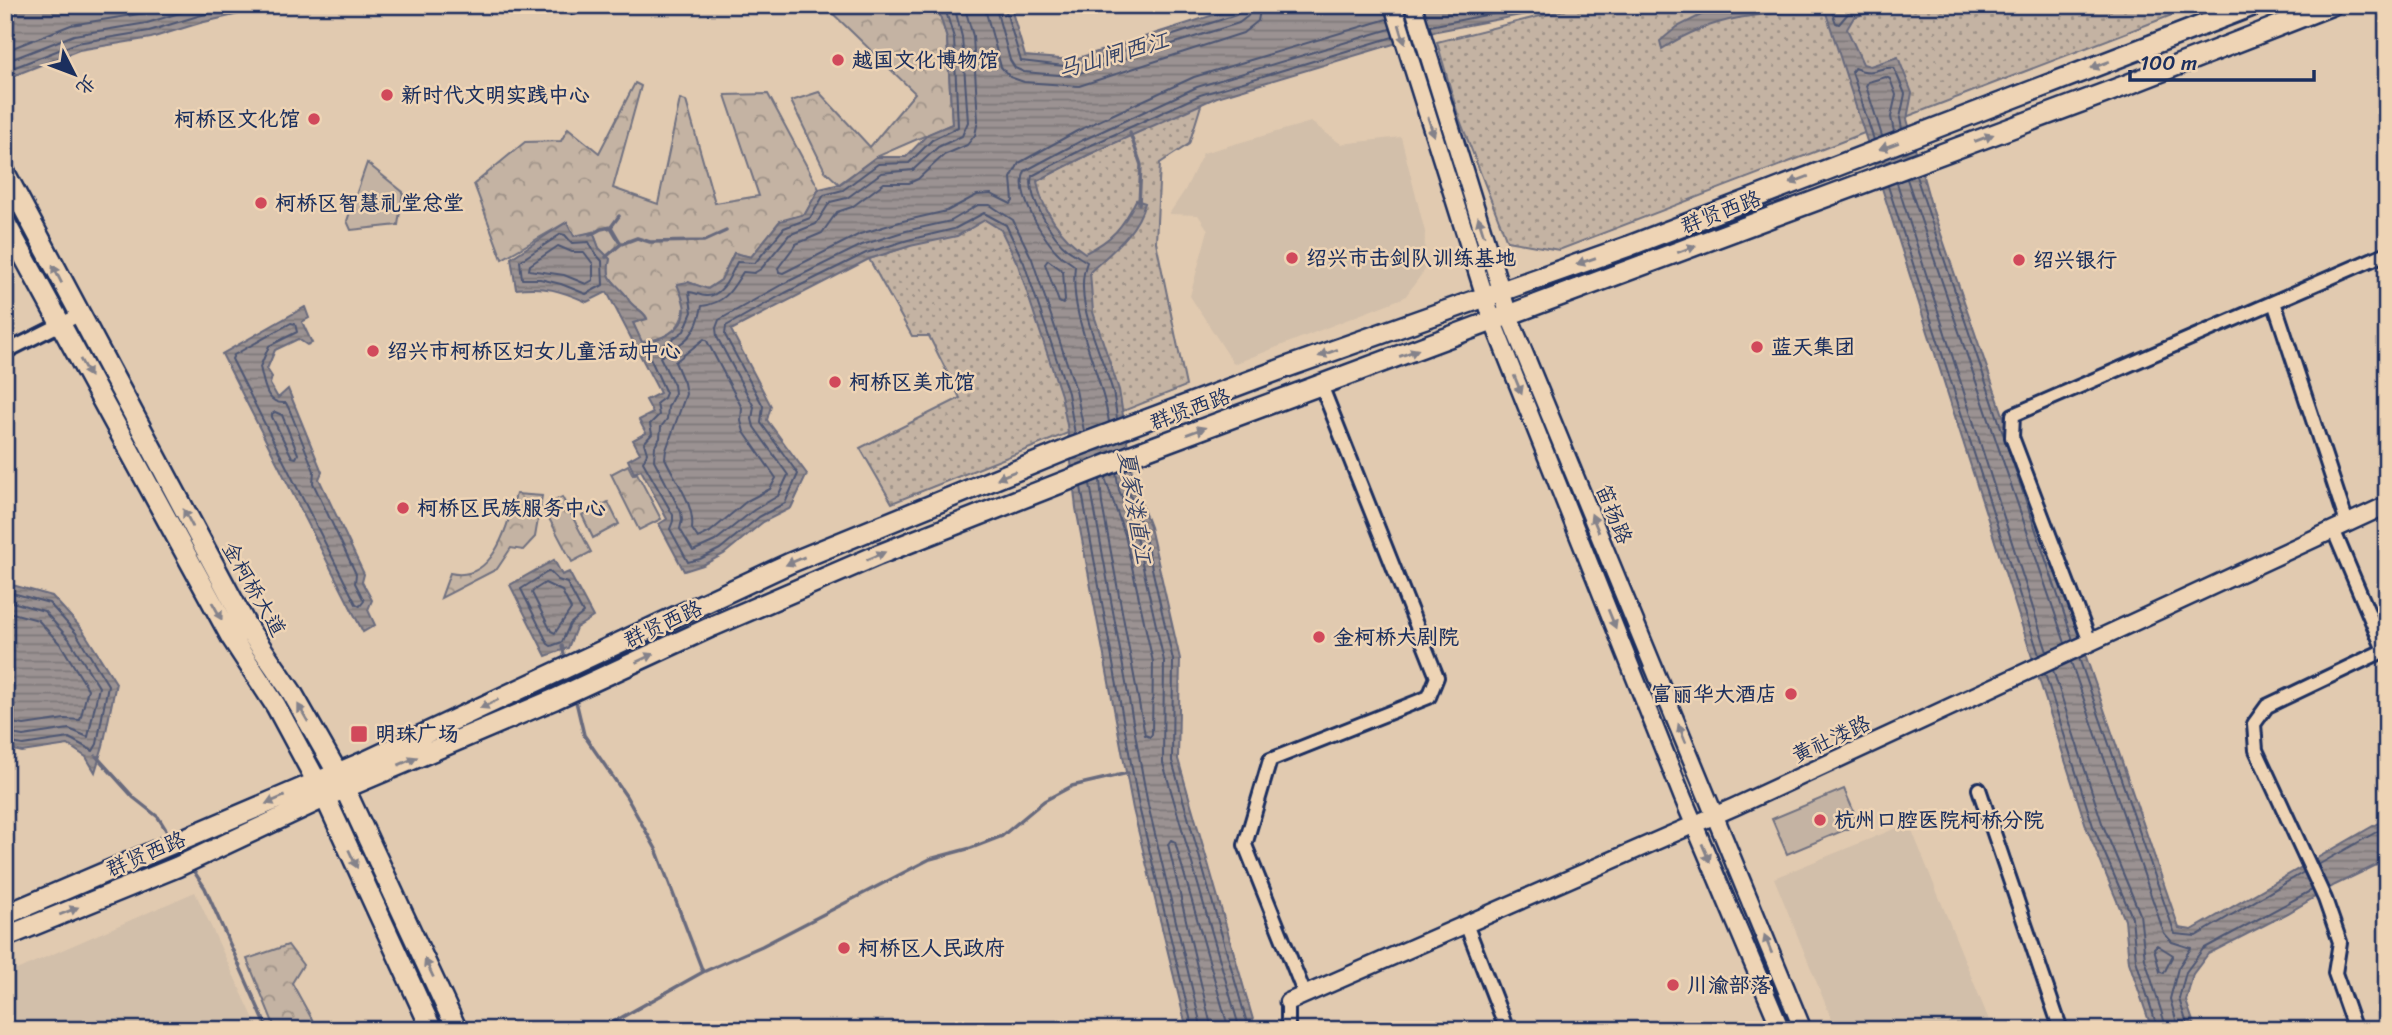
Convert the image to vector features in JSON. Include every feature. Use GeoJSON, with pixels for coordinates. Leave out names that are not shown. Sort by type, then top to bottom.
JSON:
{"type":"FeatureCollection","features":[{"type":"Feature","properties":{"kind":"main road","name":"群贤西路"},"geometry":{"type":"LineString","coordinates":[[5,937],[177,867],[320,790],[579,662],[790,563],[1069,449],[1287,367],[1629,246],[2255,5]]}},
{"type":"Feature","properties":{"kind":"main road","name":"群贤西路"},"geometry":{"type":"LineString","coordinates":[[341,780],[555,699],[878,555],[1071,478],[2124,86],[2332,5]]}},
{"type":"Feature","properties":{"kind":"main road","name":"金柯桥大道"},"geometry":{"type":"LineString","coordinates":[[5,173],[247,627],[291,691],[341,780],[457,1030]]}},
{"type":"Feature","properties":{"kind":"main road","name":"金柯桥大道"},"geometry":{"type":"LineString","coordinates":[[5,222],[231,637],[276,706],[320,790],[432,1030]]}},
{"type":"Feature","properties":{"kind":"main road","name":"群贤西路"},"geometry":{"type":"LineString","coordinates":[[5,915],[191,835],[320,790]]}},
{"type":"Feature","properties":{"kind":"street","name":"笛扬路"},"geometry":{"type":"LineString","coordinates":[[1393,5],[1410,62],[1501,319],[1694,825],[1781,1030]]}},
{"type":"Feature","properties":{"kind":"street","name":"笛扬路"},"geometry":{"type":"LineString","coordinates":[[1413,5],[1493,294]]}},
{"type":"Feature","properties":{"kind":"street"},"geometry":{"type":"LineString","coordinates":[[2087,643],[2012,438],[2013,415],[2387,253]]}},
{"type":"Feature","properties":{"kind":"street"},"geometry":{"type":"LineString","coordinates":[[2274,302],[2340,526],[2386,649],[2267,706],[2254,724],[2256,750],[2325,900],[2340,942],[2335,973],[2355,1030]]}},
{"type":"Feature","properties":{"kind":"street"},"geometry":{"type":"LineString","coordinates":[[5,352],[79,315]]}},
{"type":"Feature","properties":{"kind":"street","name":"笛扬路"},"geometry":{"type":"LineString","coordinates":[[1501,319],[1716,816],[1803,1030]]}},
{"type":"Feature","properties":{"kind":"street"},"geometry":{"type":"LineString","coordinates":[[1305,995],[1245,845],[1270,760],[1429,697],[1437,677],[1321,385]]}},
{"type":"Feature","properties":{"kind":"street","name":"黄社溇路"},"geometry":{"type":"LineString","coordinates":[[1288,1002],[1716,816],[2387,505]]}},
{"type":"Feature","properties":{"kind":"street"},"geometry":{"type":"LineString","coordinates":[[1979,789],[2062,1030]]}},
{"type":"Feature","properties":{"kind":"street"},"geometry":{"type":"LineString","coordinates":[[1466,924],[1507,1030]]}},
{"type":"Feature","properties":{"kind":"street"},"geometry":{"type":"LineString","coordinates":[[1288,1002],[1288,1030]]}},
{"type":"Feature","properties":{"kind":"shaded area"},"geometry":{"type":"Polygon","coordinates":[[[1311,122],[1341,144],[1401,137],[1425,232],[1424,271],[1405,297],[1234,364],[1190,296],[1208,230],[1198,215],[1169,214],[1185,190],[1203,153],[1311,122]]]}},
{"type":"Feature","properties":{"kind":"shaded area"},"geometry":{"type":"Polygon","coordinates":[[[1909,823],[1993,1030],[1836,1030],[1774,878],[1909,823]]]}},
{"type":"Feature","properties":{"kind":"shaded area"},"geometry":{"type":"Polygon","coordinates":[[[195,892],[259,1030],[5,1030],[5,975],[195,892]]]}},
{"type":"Feature","properties":{"kind":"green space"},"geometry":{"type":"Polygon","coordinates":[[[824,5],[937,5],[947,39],[952,124],[876,157],[839,184],[825,171],[791,101],[819,92],[870,147],[915,93],[824,5]]]}},
{"type":"Feature","properties":{"kind":"green space"},"geometry":{"type":"Polygon","coordinates":[[[1584,5],[2198,5],[1559,250],[1507,241],[1458,115],[1437,42],[1584,5]]]}},
{"type":"Feature","properties":{"kind":"green space"},"geometry":{"type":"Polygon","coordinates":[[[635,83],[641,86],[613,188],[658,204],[680,99],[686,101],[715,203],[759,196],[725,95],[768,94],[819,189],[805,214],[779,222],[751,257],[734,253],[721,280],[707,289],[688,282],[679,324],[666,336],[642,343],[633,323],[647,318],[630,303],[611,279],[610,259],[599,248],[593,232],[574,237],[567,222],[502,259],[474,184],[525,142],[561,141],[568,128],[599,153],[635,83]]]}},
{"type":"Feature","properties":{"kind":"green space"},"geometry":{"type":"Polygon","coordinates":[[[1202,102],[1189,144],[1160,163],[1156,242],[1186,386],[892,503],[860,448],[960,398],[929,336],[912,336],[869,259],[910,246],[1088,155],[1202,102]]]}},
{"type":"Feature","properties":{"kind":"green space"},"geometry":{"type":"Polygon","coordinates":[[[367,163],[403,192],[398,225],[351,230],[347,221],[367,163]]]}},
{"type":"Feature","properties":{"kind":"green space"},"geometry":{"type":"Polygon","coordinates":[[[628,465],[633,475],[637,473],[661,519],[639,530],[611,474],[628,465]]]}},
{"type":"Feature","properties":{"kind":"green space"},"geometry":{"type":"Polygon","coordinates":[[[516,494],[542,496],[535,537],[523,550],[511,548],[497,569],[441,598],[450,573],[465,574],[488,561],[503,536],[516,494]]]}},
{"type":"Feature","properties":{"kind":"green space"},"geometry":{"type":"Polygon","coordinates":[[[562,497],[591,552],[572,562],[543,507],[562,497]]]}},
{"type":"Feature","properties":{"kind":"green space"},"geometry":{"type":"Polygon","coordinates":[[[608,502],[619,524],[593,538],[582,515],[608,502]]]}},
{"type":"Feature","properties":{"kind":"green space"},"geometry":{"type":"Polygon","coordinates":[[[1844,789],[1859,824],[1787,854],[1772,819],[1844,789]]]}},
{"type":"Feature","properties":{"kind":"green space"},"geometry":{"type":"Polygon","coordinates":[[[288,945],[303,965],[292,983],[318,1030],[276,1030],[247,959],[288,945]]]}},
{"type":"Feature","properties":{"kind":"water"},"geometry":{"type":"Polygon","coordinates":[[[5,5],[284,5],[200,23],[151,38],[79,50],[5,79],[5,5]]]}},
{"type":"Feature","properties":{"kind":"water"},"geometry":{"type":"Polygon","coordinates":[[[937,5],[1010,5],[1025,56],[1072,60],[1245,5],[1573,5],[1437,31],[1217,97],[1037,181],[1043,202],[1054,222],[1076,247],[1085,253],[1116,232],[1136,200],[1145,203],[1130,233],[1090,272],[1093,312],[1119,390],[1134,485],[1150,527],[1180,659],[1178,759],[1256,1030],[1187,1030],[1133,809],[1076,508],[1061,395],[1018,265],[1001,230],[985,220],[957,236],[910,246],[869,259],[731,330],[771,406],[767,420],[807,474],[791,508],[763,522],[724,554],[684,571],[659,524],[667,519],[641,470],[634,473],[628,460],[640,453],[633,440],[646,433],[639,420],[653,413],[646,400],[660,393],[607,292],[587,302],[552,290],[516,289],[511,258],[567,222],[574,236],[593,232],[599,248],[610,259],[611,279],[647,319],[633,323],[642,342],[675,330],[685,311],[677,284],[688,282],[708,289],[721,280],[734,253],[751,257],[780,221],[805,214],[819,189],[840,184],[876,157],[906,157],[928,134],[952,124],[947,39],[937,5]]]}},
{"type":"Feature","properties":{"kind":"water"},"geometry":{"type":"Polygon","coordinates":[[[1893,5],[1854,17],[1847,29],[1863,64],[1870,66],[1898,57],[1912,93],[1907,119],[1931,205],[2179,928],[2192,930],[2387,818],[2387,860],[2208,954],[2193,974],[2186,1001],[2196,1030],[2152,1030],[2129,962],[2125,920],[2087,829],[1826,13],[1783,13],[1721,22],[1662,49],[1660,41],[1677,27],[1717,7],[1893,5]]]}},
{"type":"Feature","properties":{"kind":"water"},"geometry":{"type":"Polygon","coordinates":[[[305,307],[309,318],[302,322],[312,343],[307,345],[298,339],[275,350],[267,369],[272,377],[270,384],[278,398],[288,389],[322,472],[319,479],[364,574],[362,582],[372,600],[368,610],[375,625],[363,632],[222,354],[305,307]]]}},
{"type":"Feature","properties":{"kind":"water"},"geometry":{"type":"Polygon","coordinates":[[[554,560],[562,575],[569,572],[593,617],[576,628],[568,648],[546,656],[510,585],[554,560]]]}},
{"type":"Feature","properties":{"kind":"water"},"geometry":{"type":"Polygon","coordinates":[[[5,583],[52,596],[82,629],[116,683],[95,772],[86,757],[68,745],[22,752],[5,748],[5,583]]]}},
{"type":"Feature","properties":{"kind":"waterway"},"geometry":{"type":"LineString","coordinates":[[1130,133],[1141,165],[1139,204]]}},
{"type":"Feature","properties":{"kind":"waterway"},"geometry":{"type":"LineString","coordinates":[[619,216],[611,227],[621,244],[637,238],[650,242],[704,241],[726,231]]}},
{"type":"Feature","properties":{"kind":"waterway"},"geometry":{"type":"LineString","coordinates":[[590,235],[611,227]]}},
{"type":"Feature","properties":{"kind":"waterway"},"geometry":{"type":"LineString","coordinates":[[606,257],[621,244]]}},
{"type":"Feature","properties":{"kind":"waterway"},"geometry":{"type":"LineString","coordinates":[[562,646],[566,662]]}},
{"type":"Feature","properties":{"kind":"waterway"},"geometry":{"type":"LineString","coordinates":[[575,697],[584,735],[626,796],[656,849],[703,972]]}},
{"type":"Feature","properties":{"kind":"waterway"},"geometry":{"type":"LineString","coordinates":[[96,756],[134,798],[158,817],[171,838]]}},
{"type":"Feature","properties":{"kind":"waterway"},"geometry":{"type":"LineString","coordinates":[[599,1030],[703,972],[762,946],[930,859],[1002,836],[1044,801],[1072,786],[1128,773]]}},
{"type":"Feature","properties":{"kind":"waterway"},"geometry":{"type":"LineString","coordinates":[[191,867],[205,888],[268,1030]]}},
{"type":"Feature","properties":{"kind":"place","name":"越国文化博物馆"},"geometry":{"type":"Point","coordinates":[838,60]}},
{"type":"Feature","properties":{"kind":"place","name":"新时代文明实践中心"},"geometry":{"type":"Point","coordinates":[387,95]}},
{"type":"Feature","properties":{"kind":"place","name":"柯桥区文化馆"},"geometry":{"type":"Point","coordinates":[314,119]}},
{"type":"Feature","properties":{"kind":"place","name":"柯桥区智慧礼堂总堂"},"geometry":{"type":"Point","coordinates":[261,203]}},
{"type":"Feature","properties":{"kind":"place","name":"绍兴市击剑队训练基地"},"geometry":{"type":"Point","coordinates":[1292,258]}},
{"type":"Feature","properties":{"kind":"place","name":"绍兴银行"},"geometry":{"type":"Point","coordinates":[2019,260]}},
{"type":"Feature","properties":{"kind":"place","name":"蓝天集团"},"geometry":{"type":"Point","coordinates":[1757,347]}},
{"type":"Feature","properties":{"kind":"place","name":"绍兴市柯桥区妇女儿童活动中心"},"geometry":{"type":"Point","coordinates":[373,351]}},
{"type":"Feature","properties":{"kind":"place","name":"柯桥区美术馆"},"geometry":{"type":"Point","coordinates":[835,382]}},
{"type":"Feature","properties":{"kind":"place","name":"柯桥区民族服务中心"},"geometry":{"type":"Point","coordinates":[403,508]}},
{"type":"Feature","properties":{"kind":"place","name":"金柯桥大剧院"},"geometry":{"type":"Point","coordinates":[1319,637]}},
{"type":"Feature","properties":{"kind":"place","name":"富丽华大酒店"},"geometry":{"type":"Point","coordinates":[1791,694]}},
{"type":"Feature","properties":{"kind":"place","name":"明珠广场"},"geometry":{"type":"Point","coordinates":[359,734]}},
{"type":"Feature","properties":{"kind":"place","name":"杭州口腔医院柯桥分院"},"geometry":{"type":"Point","coordinates":[1820,820]}},
{"type":"Feature","properties":{"kind":"place","name":"柯桥区人民政府"},"geometry":{"type":"Point","coordinates":[844,948]}},
{"type":"Feature","properties":{"kind":"place","name":"川渝部落"},"geometry":{"type":"Point","coordinates":[1673,985]}},
{"type":"Feature","properties":{"kind":"water label","name":"马山闸西江"},"geometry":{"type":"Point","coordinates":[1113,55]}},
{"type":"Feature","properties":{"kind":"water label","name":"夏家溇直江"},"geometry":{"type":"Point","coordinates":[1135,507]}}]}
